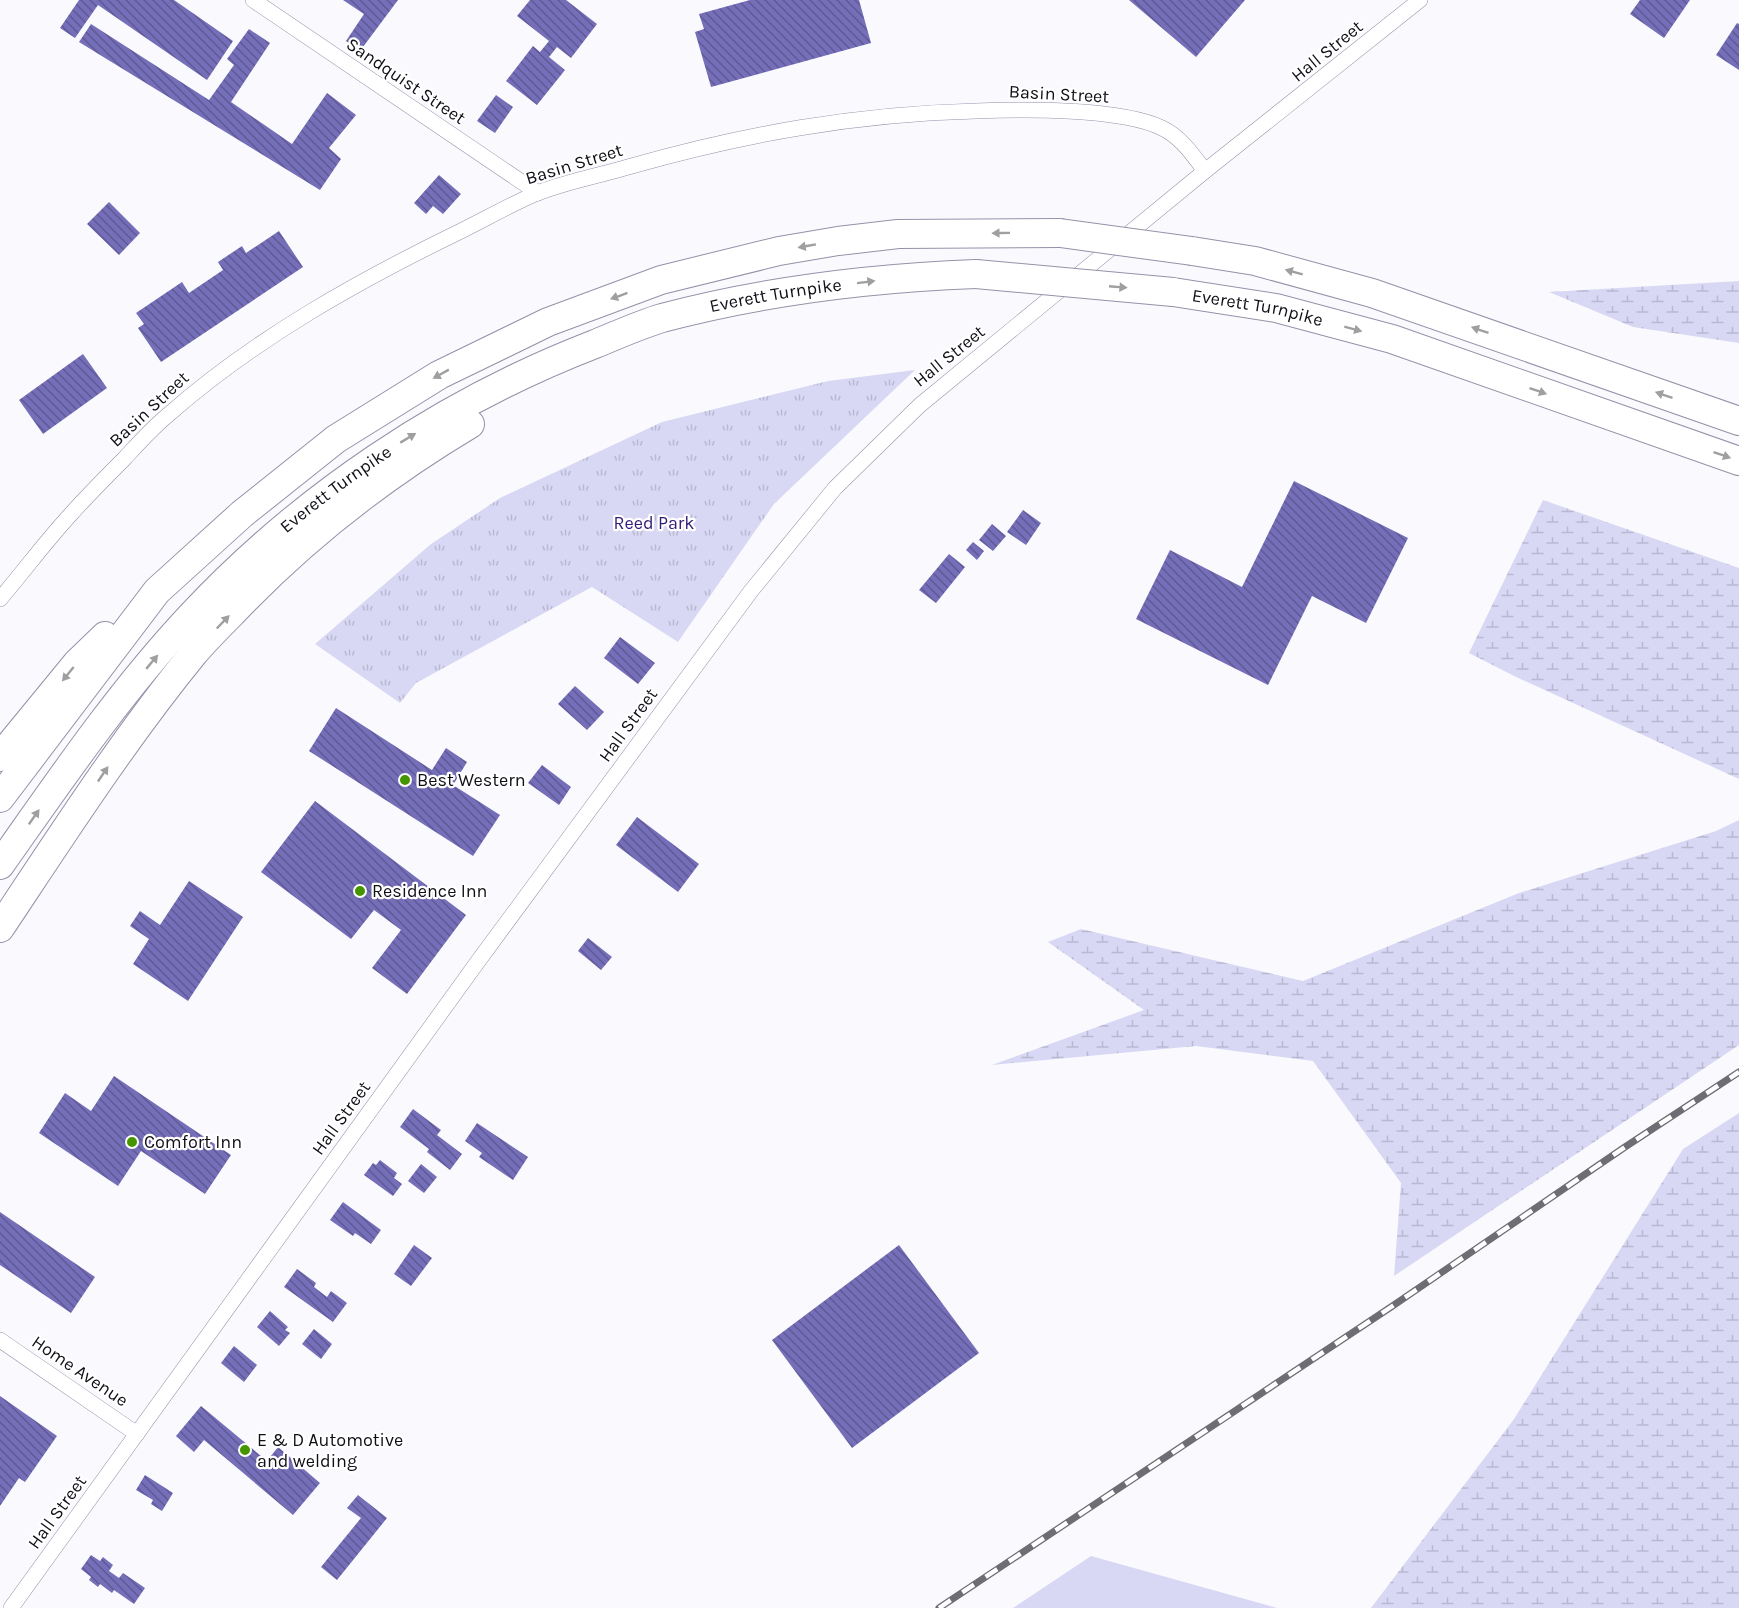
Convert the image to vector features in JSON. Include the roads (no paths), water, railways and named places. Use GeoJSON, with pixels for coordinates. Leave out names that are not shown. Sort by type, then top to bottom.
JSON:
{"type":"FeatureCollection","features":[{"type":"Feature","properties":{"kind":"highway","name":"Everett Turnpike"},"geometry":{"type":"LineString","coordinates":[[0,798],[157,591],[242,514],[336,439],[439,375],[548,322],[661,280],[778,251],[898,234],[1060,232],[1256,261],[1372,293],[1739,421]]}},
{"type":"Feature","properties":{"kind":"highway","name":"Everett Turnpike"},"geometry":{"type":"LineString","coordinates":[[0,865],[123,696],[188,619],[231,576],[322,496],[405,439],[493,390],[561,357],[659,319],[777,293],[916,276],[976,274],[1173,292],[1276,308],[1392,339],[1739,461]]}},
{"type":"Feature","properties":{"kind":"highway"},"geometry":{"type":"LineString","coordinates":[[0,928],[117,754],[195,651],[265,578],[346,510],[439,442],[659,319]]}},
{"type":"Feature","properties":{"kind":"highway"},"geometry":{"type":"LineString","coordinates":[[0,757],[77,663],[157,591]]}},
{"type":"Feature","properties":{"kind":"street","name":"Sandquist Street"},"geometry":{"type":"LineString","coordinates":[[253,0],[538,193]]}},
{"type":"Feature","properties":{"kind":"street","name":"Hall Street"},"geometry":{"type":"LineString","coordinates":[[11,1608],[479,960],[758,582],[835,488],[920,405],[1205,171],[1420,0]]}},
{"type":"Feature","properties":{"kind":"street","name":"Basin Street"},"geometry":{"type":"LineString","coordinates":[[0,599],[70,514],[164,417],[191,395],[245,355],[332,300],[419,251],[538,193],[747,136],[882,116],[948,111],[1009,110],[1080,113],[1146,122],[1175,136],[1205,171]]}},
{"type":"Feature","properties":{"kind":"street","name":"Home Avenue"},"geometry":{"type":"LineString","coordinates":[[0,1340],[137,1434]]}},
{"type":"Feature","properties":{"kind":"railway"},"geometry":{"type":"LineString","coordinates":[[939,1608],[1739,1072]]}},
{"type":"Feature","properties":{"kind":"place","name":"Best Western"},"geometry":{"type":"Point","coordinates":[405,780]}},
{"type":"Feature","properties":{"kind":"place","name":"Residence Inn"},"geometry":{"type":"Point","coordinates":[360,891]}},
{"type":"Feature","properties":{"kind":"place","name":"Comfort Inn"},"geometry":{"type":"Point","coordinates":[132,1142]}},
{"type":"Feature","properties":{"kind":"place","name":"E & D Automotive and welding"},"geometry":{"type":"Point","coordinates":[245,1450]}},
{"type":"Feature","properties":{"kind":"park label","name":"Reed Park"},"geometry":{"type":"Point","coordinates":[654,523]}}]}
